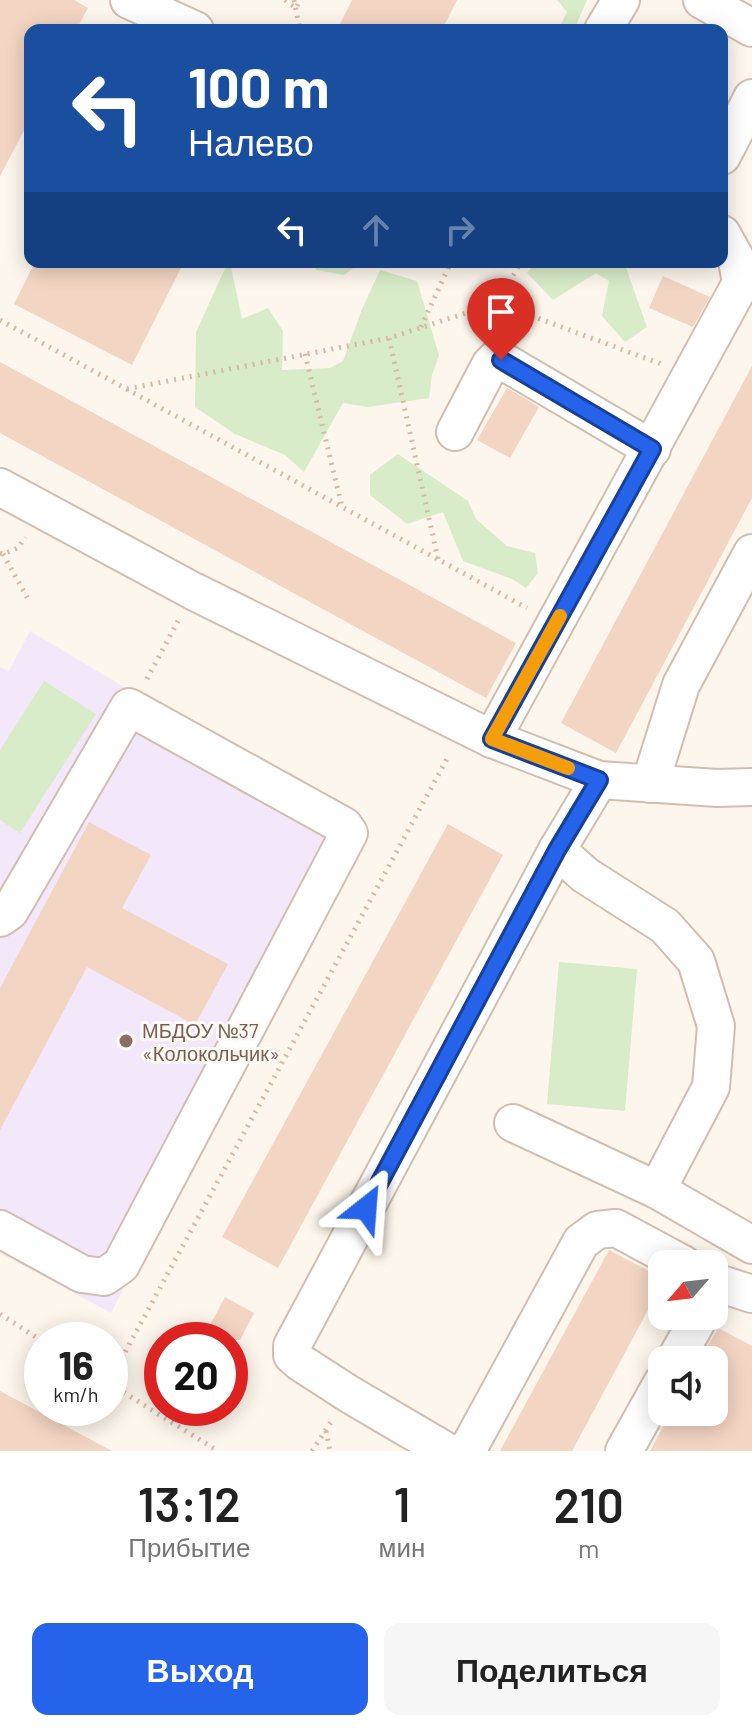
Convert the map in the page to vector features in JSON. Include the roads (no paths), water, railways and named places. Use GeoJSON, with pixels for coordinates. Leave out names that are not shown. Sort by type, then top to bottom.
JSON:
{"type":"FeatureCollection","features":[{"type":"Feature","properties":{"kind":"lane"},"geometry":{"type":"LineString","coordinates":[[129,0],[182,24]]}},
{"type":"Feature","properties":{"kind":"lane"},"geometry":{"type":"LineString","coordinates":[[607,24],[621,0]]}},
{"type":"Feature","properties":{"kind":"lane"},"geometry":{"type":"LineString","coordinates":[[702,0],[752,28]]}},
{"type":"Feature","properties":{"kind":"lane"},"geometry":{"type":"LineString","coordinates":[[728,144],[752,98]]}},
{"type":"Feature","properties":{"kind":"lane"},"geometry":{"type":"LineString","coordinates":[[479,732],[556,624],[741,283],[737,261],[728,245]]}},
{"type":"Feature","properties":{"kind":"lane"},"geometry":{"type":"LineString","coordinates":[[455,432],[496,359],[652,449]]}},
{"type":"Feature","properties":{"kind":"lane"},"geometry":{"type":"LineString","coordinates":[[0,487],[193,591],[479,732],[599,780],[752,787]]}},
{"type":"Feature","properties":{"kind":"lane"},"geometry":{"type":"LineString","coordinates":[[650,784],[681,685],[752,553]]}},
{"type":"Feature","properties":{"kind":"lane"},"geometry":{"type":"LineString","coordinates":[[0,918],[10,911],[129,707],[344,826],[349,833],[121,1265],[104,1277],[82,1274],[0,1229]]}},
{"type":"Feature","properties":{"kind":"lane"},"geometry":{"type":"LineString","coordinates":[[446,1451],[301,1363],[292,1355],[292,1346],[557,850],[599,780]]}},
{"type":"Feature","properties":{"kind":"lane"},"geometry":{"type":"LineString","coordinates":[[557,850],[585,875],[665,926],[696,961],[716,1026],[711,1087],[657,1190]]}},
{"type":"Feature","properties":{"kind":"lane"},"geometry":{"type":"LineString","coordinates":[[513,1123],[657,1190],[752,1245]]}},
{"type":"Feature","properties":{"kind":"lane"},"geometry":{"type":"LineString","coordinates":[[467,1451],[581,1242],[597,1230],[616,1228],[657,1250]]}},
{"type":"Feature","properties":{"kind":"lane"},"geometry":{"type":"LineString","coordinates":[[728,1288],[752,1294]]}},
{"type":"Feature","properties":{"kind":"lane"},"geometry":{"type":"LineString","coordinates":[[624,1451],[648,1408]]}},
{"type":"Feature","properties":{"kind":"place","name":"МБДОУ №37 «Колокольчик»"},"geometry":{"type":"Point","coordinates":[126,1041]}}]}
